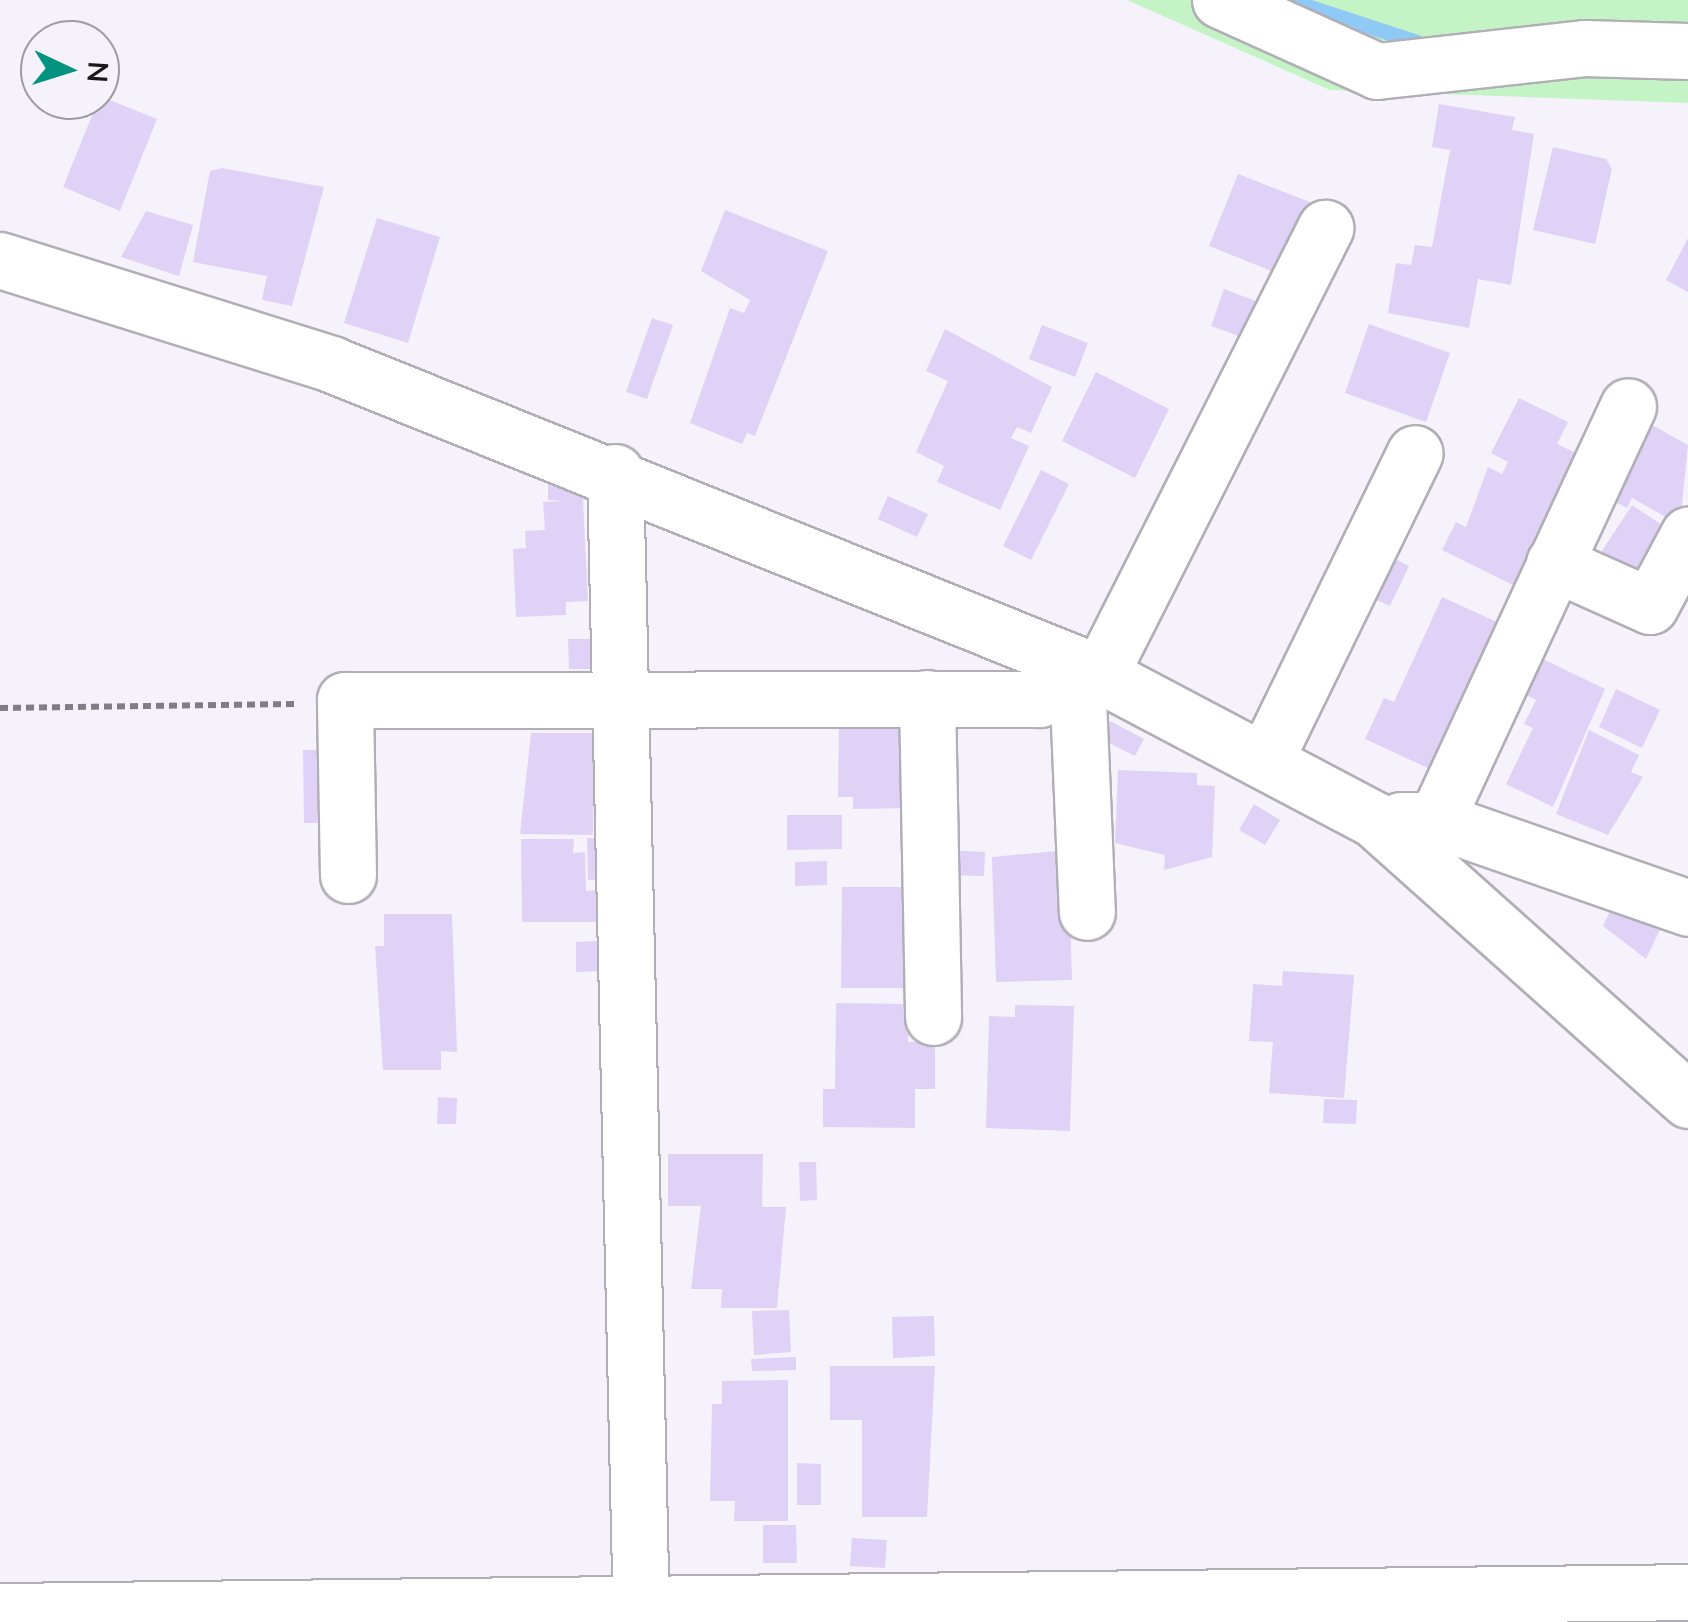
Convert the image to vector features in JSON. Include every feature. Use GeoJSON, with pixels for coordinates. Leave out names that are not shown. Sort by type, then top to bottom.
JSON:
{"type":"FeatureCollection","features":[{"type":"Feature","properties":{"kind":"street"},"geometry":{"type":"LineString","coordinates":[[1220,0],[1378,71],[1584,48],[1688,50]]}},
{"type":"Feature","properties":{"kind":"street"},"geometry":{"type":"LineString","coordinates":[[1086,912],[1088,673],[1325,228]]}},
{"type":"Feature","properties":{"kind":"street"},"geometry":{"type":"LineString","coordinates":[[0,260],[331,364],[615,472],[1088,673],[1266,758],[1375,820],[1688,1100]]}},
{"type":"Feature","properties":{"kind":"street"},"geometry":{"type":"LineString","coordinates":[[1436,820],[1628,406]]}},
{"type":"Feature","properties":{"kind":"street"},"geometry":{"type":"LineString","coordinates":[[1266,758],[1415,453]]}},
{"type":"Feature","properties":{"kind":"street"},"geometry":{"type":"LineString","coordinates":[[615,472],[626,695],[641,1610]]}},
{"type":"Feature","properties":{"kind":"street"},"geometry":{"type":"LineString","coordinates":[[1554,563],[1650,606],[1688,534]]}},
{"type":"Feature","properties":{"kind":"street"},"geometry":{"type":"LineString","coordinates":[[348,876],[345,700],[626,695],[1039,699],[1088,673]]}},
{"type":"Feature","properties":{"kind":"street"},"geometry":{"type":"LineString","coordinates":[[927,698],[933,1017]]}},
{"type":"Feature","properties":{"kind":"street"},"geometry":{"type":"LineString","coordinates":[[1375,820],[1436,820],[1688,908]]}},
{"type":"Feature","properties":{"kind":"street"},"geometry":{"type":"LineString","coordinates":[[0,1611],[641,1610],[1688,1592]]}},
{"type":"Feature","properties":{"kind":"path"},"geometry":{"type":"LineString","coordinates":[[0,708],[345,700]]}},
{"type":"Feature","properties":{"kind":"green space"},"geometry":{"type":"Polygon","coordinates":[[[1127,0],[1688,0],[1688,103],[1330,90],[1127,0]]]}},
{"type":"Feature","properties":{"kind":"building"},"geometry":{"type":"Polygon","coordinates":[[[120,104],[157,119],[120,211],[63,187],[90,120],[120,120],[120,104]]]}},
{"type":"Feature","properties":{"kind":"building"},"geometry":{"type":"Polygon","coordinates":[[[1439,104],[1515,117],[1512,130],[1534,134],[1511,285],[1478,279],[1469,328],[1388,313],[1396,263],[1411,265],[1415,245],[1432,247],[1450,150],[1432,147],[1439,104]]]}},
{"type":"Feature","properties":{"kind":"building"},"geometry":{"type":"Polygon","coordinates":[[[1553,147],[1606,159],[1612,169],[1595,244],[1533,230],[1553,147]]]}},
{"type":"Feature","properties":{"kind":"building"},"geometry":{"type":"Polygon","coordinates":[[[222,168],[324,187],[292,306],[262,300],[267,276],[193,262],[210,171],[222,168]]]}},
{"type":"Feature","properties":{"kind":"building"},"geometry":{"type":"Polygon","coordinates":[[[1238,174],[1312,203],[1284,276],[1209,246],[1238,174]]]}},
{"type":"Feature","properties":{"kind":"building"},"geometry":{"type":"Polygon","coordinates":[[[725,210],[828,251],[755,436],[747,433],[742,444],[690,423],[730,308],[744,313],[750,300],[701,271],[725,210]]]}},
{"type":"Feature","properties":{"kind":"building"},"geometry":{"type":"Polygon","coordinates":[[[146,211],[193,225],[179,276],[121,257],[146,211]]]}},
{"type":"Feature","properties":{"kind":"building"},"geometry":{"type":"Polygon","coordinates":[[[377,218],[440,237],[408,343],[344,323],[377,218]]]}},
{"type":"Feature","properties":{"kind":"building"},"geometry":{"type":"Polygon","coordinates":[[[1688,238],[1688,292],[1666,280],[1688,238]]]}},
{"type":"Feature","properties":{"kind":"building"},"geometry":{"type":"Polygon","coordinates":[[[1224,289],[1261,303],[1247,339],[1211,326],[1224,289]]]}},
{"type":"Feature","properties":{"kind":"building"},"geometry":{"type":"Polygon","coordinates":[[[652,318],[673,325],[647,399],[626,392],[652,318]]]}},
{"type":"Feature","properties":{"kind":"building"},"geometry":{"type":"Polygon","coordinates":[[[1369,324],[1450,353],[1426,422],[1345,393],[1369,324]]]}},
{"type":"Feature","properties":{"kind":"building"},"geometry":{"type":"Polygon","coordinates":[[[1042,325],[1088,343],[1075,377],[1029,359],[1042,325]]]}},
{"type":"Feature","properties":{"kind":"building"},"geometry":{"type":"Polygon","coordinates":[[[945,329],[1052,387],[1031,433],[1017,427],[1011,438],[1029,446],[1000,510],[937,482],[944,466],[916,452],[948,381],[926,371],[945,329]]]}},
{"type":"Feature","properties":{"kind":"building"},"geometry":{"type":"Polygon","coordinates":[[[1096,372],[1169,409],[1135,478],[1062,441],[1096,372]]]}},
{"type":"Feature","properties":{"kind":"building"},"geometry":{"type":"Polygon","coordinates":[[[1519,398],[1568,422],[1557,444],[1591,460],[1519,588],[1442,550],[1456,522],[1466,527],[1488,467],[1502,474],[1508,462],[1491,453],[1519,398]]]}},
{"type":"Feature","properties":{"kind":"building"},"geometry":{"type":"Polygon","coordinates":[[[1643,420],[1688,445],[1680,525],[1632,498],[1627,508],[1601,494],[1643,420]]]}},
{"type":"Feature","properties":{"kind":"building"},"geometry":{"type":"Polygon","coordinates":[[[1041,470],[1069,484],[1031,560],[1003,546],[1041,470]]]}},
{"type":"Feature","properties":{"kind":"building"},"geometry":{"type":"Polygon","coordinates":[[[548,471],[591,484],[592,500],[583,500],[588,601],[566,602],[566,615],[516,617],[513,549],[526,548],[525,531],[545,530],[543,502],[563,501],[548,500],[548,471]]]}},
{"type":"Feature","properties":{"kind":"building"},"geometry":{"type":"Polygon","coordinates":[[[888,496],[928,514],[917,537],[878,519],[888,496]]]}},
{"type":"Feature","properties":{"kind":"building"},"geometry":{"type":"Polygon","coordinates":[[[1632,505],[1676,534],[1644,583],[1600,554],[1632,505]]]}},
{"type":"Feature","properties":{"kind":"building"},"geometry":{"type":"Polygon","coordinates":[[[1381,552],[1409,566],[1390,606],[1361,593],[1381,552]]]}},
{"type":"Feature","properties":{"kind":"building"},"geometry":{"type":"Polygon","coordinates":[[[1442,597],[1508,627],[1445,776],[1365,739],[1384,698],[1394,702],[1442,597]]]}},
{"type":"Feature","properties":{"kind":"building"},"geometry":{"type":"Polygon","coordinates":[[[568,639],[599,639],[599,669],[569,669],[568,639]]]}},
{"type":"Feature","properties":{"kind":"building"},"geometry":{"type":"Polygon","coordinates":[[[1539,657],[1605,689],[1553,807],[1506,784],[1533,728],[1524,724],[1536,700],[1522,693],[1539,657]]]}},
{"type":"Feature","properties":{"kind":"building"},"geometry":{"type":"Polygon","coordinates":[[[1616,689],[1660,710],[1642,748],[1599,727],[1616,689]]]}},
{"type":"Feature","properties":{"kind":"building"},"geometry":{"type":"Polygon","coordinates":[[[839,716],[903,721],[909,808],[853,809],[853,797],[838,797],[839,716]]]}},
{"type":"Feature","properties":{"kind":"building"},"geometry":{"type":"Polygon","coordinates":[[[1106,719],[1144,739],[1135,756],[1097,737],[1106,719]]]}},
{"type":"Feature","properties":{"kind":"building"},"geometry":{"type":"Polygon","coordinates":[[[1589,730],[1639,755],[1631,772],[1643,777],[1608,835],[1556,814],[1589,730]]]}},
{"type":"Feature","properties":{"kind":"building"},"geometry":{"type":"Polygon","coordinates":[[[531,733],[594,733],[593,835],[520,834],[531,733]]]}},
{"type":"Feature","properties":{"kind":"building"},"geometry":{"type":"Polygon","coordinates":[[[303,750],[322,750],[323,823],[304,823],[303,750]]]}},
{"type":"Feature","properties":{"kind":"building"},"geometry":{"type":"Polygon","coordinates":[[[1118,770],[1197,773],[1197,785],[1215,786],[1212,857],[1164,870],[1165,855],[1115,843],[1118,770]]]}},
{"type":"Feature","properties":{"kind":"building"},"geometry":{"type":"Polygon","coordinates":[[[1254,804],[1280,820],[1265,845],[1239,830],[1254,804]]]}},
{"type":"Feature","properties":{"kind":"building"},"geometry":{"type":"Polygon","coordinates":[[[787,815],[842,815],[842,849],[787,850],[787,815]]]}},
{"type":"Feature","properties":{"kind":"building"},"geometry":{"type":"Polygon","coordinates":[[[587,838],[605,838],[607,879],[588,880],[587,838]]]}},
{"type":"Feature","properties":{"kind":"building"},"geometry":{"type":"Polygon","coordinates":[[[521,839],[574,839],[573,853],[585,852],[586,891],[607,890],[606,922],[522,922],[521,839]]]}},
{"type":"Feature","properties":{"kind":"building"},"geometry":{"type":"Polygon","coordinates":[[[948,850],[985,852],[984,876],[947,875],[948,850]]]}},
{"type":"Feature","properties":{"kind":"building"},"geometry":{"type":"Polygon","coordinates":[[[1068,850],[1072,980],[996,982],[992,857],[1068,850]]]}},
{"type":"Feature","properties":{"kind":"building"},"geometry":{"type":"Polygon","coordinates":[[[827,861],[827,885],[795,886],[795,862],[827,861]]]}},
{"type":"Feature","properties":{"kind":"building"},"geometry":{"type":"Polygon","coordinates":[[[842,887],[910,887],[909,988],[841,988],[842,887]]]}},
{"type":"Feature","properties":{"kind":"building"},"geometry":{"type":"Polygon","coordinates":[[[1619,892],[1667,915],[1646,959],[1603,926],[1619,892]]]}},
{"type":"Feature","properties":{"kind":"building"},"geometry":{"type":"Polygon","coordinates":[[[384,914],[452,914],[457,1052],[441,1051],[441,1070],[383,1070],[375,946],[384,946],[384,914]]]}},
{"type":"Feature","properties":{"kind":"building"},"geometry":{"type":"Polygon","coordinates":[[[600,941],[601,971],[576,972],[576,942],[600,941]]]}},
{"type":"Feature","properties":{"kind":"building"},"geometry":{"type":"Polygon","coordinates":[[[1283,971],[1354,975],[1344,1098],[1269,1093],[1273,1042],[1249,1041],[1253,984],[1282,986],[1283,971]]]}},
{"type":"Feature","properties":{"kind":"building"},"geometry":{"type":"Polygon","coordinates":[[[836,1003],[909,1004],[908,1042],[935,1042],[935,1089],[915,1089],[915,1128],[823,1127],[823,1089],[835,1089],[836,1003]]]}},
{"type":"Feature","properties":{"kind":"building"},"geometry":{"type":"Polygon","coordinates":[[[1015,1005],[1074,1006],[1070,1131],[986,1128],[989,1016],[1015,1017],[1015,1005]]]}},
{"type":"Feature","properties":{"kind":"building"},"geometry":{"type":"Polygon","coordinates":[[[438,1097],[457,1098],[456,1124],[437,1124],[438,1097]]]}},
{"type":"Feature","properties":{"kind":"building"},"geometry":{"type":"Polygon","coordinates":[[[1324,1099],[1357,1100],[1356,1124],[1323,1123],[1324,1099]]]}},
{"type":"Feature","properties":{"kind":"building"},"geometry":{"type":"Polygon","coordinates":[[[668,1154],[763,1154],[762,1207],[786,1207],[777,1308],[721,1308],[722,1289],[691,1289],[701,1206],[668,1206],[668,1154]]]}},
{"type":"Feature","properties":{"kind":"building"},"geometry":{"type":"Polygon","coordinates":[[[799,1162],[816,1162],[817,1200],[800,1201],[799,1162]]]}},
{"type":"Feature","properties":{"kind":"building"},"geometry":{"type":"Polygon","coordinates":[[[789,1310],[791,1352],[754,1355],[752,1311],[789,1310]]]}},
{"type":"Feature","properties":{"kind":"building"},"geometry":{"type":"Polygon","coordinates":[[[934,1316],[935,1356],[893,1358],[892,1317],[934,1316]]]}},
{"type":"Feature","properties":{"kind":"building"},"geometry":{"type":"Polygon","coordinates":[[[796,1357],[796,1370],[752,1371],[751,1359],[796,1357]]]}},
{"type":"Feature","properties":{"kind":"building"},"geometry":{"type":"Polygon","coordinates":[[[830,1366],[935,1366],[927,1517],[862,1517],[862,1420],[830,1420],[830,1366]]]}},
{"type":"Feature","properties":{"kind":"building"},"geometry":{"type":"Polygon","coordinates":[[[788,1380],[788,1521],[734,1521],[735,1501],[710,1501],[712,1404],[722,1404],[722,1381],[788,1380]]]}},
{"type":"Feature","properties":{"kind":"building"},"geometry":{"type":"Polygon","coordinates":[[[797,1463],[821,1464],[821,1505],[797,1505],[797,1463]]]}},
{"type":"Feature","properties":{"kind":"building"},"geometry":{"type":"Polygon","coordinates":[[[763,1525],[796,1525],[797,1563],[763,1563],[763,1525]]]}},
{"type":"Feature","properties":{"kind":"building"},"geometry":{"type":"Polygon","coordinates":[[[852,1538],[887,1540],[885,1568],[850,1566],[852,1538]]]}},
{"type":"Feature","properties":{"kind":"waterway"},"geometry":{"type":"LineString","coordinates":[[1289,0],[1417,42]]}}]}
